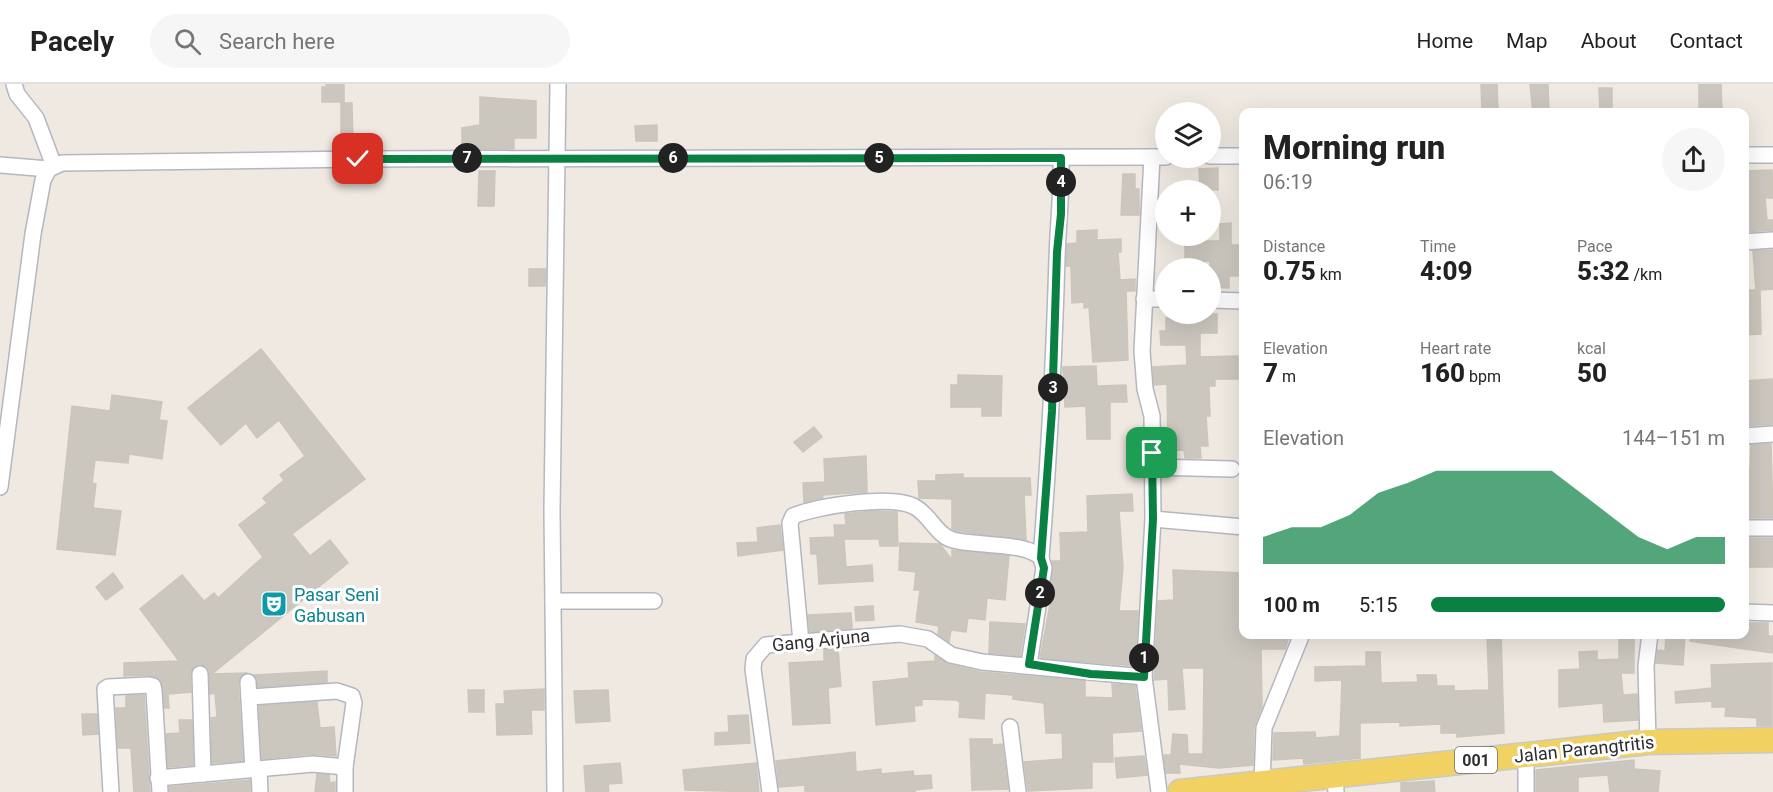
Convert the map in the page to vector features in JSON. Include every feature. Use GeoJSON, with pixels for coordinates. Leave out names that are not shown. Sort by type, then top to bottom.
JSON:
{"type":"FeatureCollection","features":[{"type":"Feature","properties":{"kind":"main road","name":"Jalan Parangtritis"},"geometry":{"type":"LineString","coordinates":[[1180,792],[1262,784],[1336,784],[1526,754],[1648,742],[1773,740]]}},
{"type":"Feature","properties":{"kind":"street"},"geometry":{"type":"LineString","coordinates":[[15,84],[17,94],[36,118],[52,168]]}},
{"type":"Feature","properties":{"kind":"street"},"geometry":{"type":"LineString","coordinates":[[555,792],[552,517],[558,84]]}},
{"type":"Feature","properties":{"kind":"street"},"geometry":{"type":"LineString","coordinates":[[1749,155],[1773,155]]}},
{"type":"Feature","properties":{"kind":"street"},"geometry":{"type":"LineString","coordinates":[[1221,156],[1239,156]]}},
{"type":"Feature","properties":{"kind":"street"},"geometry":{"type":"LineString","coordinates":[[0,165],[52,168],[113,162],[557,158],[1155,157]]}},
{"type":"Feature","properties":{"kind":"street"},"geometry":{"type":"LineString","coordinates":[[1061,158],[1061,214],[1057,252],[1052,400],[1041,558],[1044,568],[1029,664],[1091,674],[1144,677]]}},
{"type":"Feature","properties":{"kind":"street"},"geometry":{"type":"LineString","coordinates":[[0,487],[33,234],[43,180],[52,168]]}},
{"type":"Feature","properties":{"kind":"street"},"geometry":{"type":"LineString","coordinates":[[1158,168],[1144,299],[1142,373],[1152,416],[1153,519],[1144,677],[1159,792]]}},
{"type":"Feature","properties":{"kind":"street"},"geometry":{"type":"LineString","coordinates":[[1749,242],[1773,240]]}},
{"type":"Feature","properties":{"kind":"street"},"geometry":{"type":"LineString","coordinates":[[1144,299],[1155,299]]}},
{"type":"Feature","properties":{"kind":"street"},"geometry":{"type":"LineString","coordinates":[[1221,300],[1239,301]]}},
{"type":"Feature","properties":{"kind":"street"},"geometry":{"type":"LineString","coordinates":[[1749,436],[1773,434]]}},
{"type":"Feature","properties":{"kind":"street"},"geometry":{"type":"LineString","coordinates":[[1152,467],[1232,469]]}},
{"type":"Feature","properties":{"kind":"street"},"geometry":{"type":"LineString","coordinates":[[801,642],[790,523],[793,516],[800,513],[876,501],[905,503],[922,512],[947,538],[1028,550],[1037,553],[1041,558]]}},
{"type":"Feature","properties":{"kind":"street"},"geometry":{"type":"LineString","coordinates":[[1153,519],[1239,527]]}},
{"type":"Feature","properties":{"kind":"street"},"geometry":{"type":"LineString","coordinates":[[1749,528],[1773,528]]}},
{"type":"Feature","properties":{"kind":"street"},"geometry":{"type":"LineString","coordinates":[[553,601],[654,601]]}},
{"type":"Feature","properties":{"kind":"street"},"geometry":{"type":"LineString","coordinates":[[1749,612],[1773,613]]}},
{"type":"Feature","properties":{"kind":"street","name":"Gang Arjuna"},"geometry":{"type":"LineString","coordinates":[[770,792],[753,669],[754,659],[766,645],[900,634],[928,639],[951,655],[982,662],[1029,664]]}},
{"type":"Feature","properties":{"kind":"street"},"geometry":{"type":"LineString","coordinates":[[1262,784],[1264,728],[1300,639]]}},
{"type":"Feature","properties":{"kind":"street"},"geometry":{"type":"LineString","coordinates":[[1648,742],[1646,666],[1649,639]]}},
{"type":"Feature","properties":{"kind":"street"},"geometry":{"type":"LineString","coordinates":[[200,674],[203,774]]}},
{"type":"Feature","properties":{"kind":"street"},"geometry":{"type":"LineString","coordinates":[[111,792],[103,698],[108,687],[153,686],[159,785],[203,774],[313,764],[345,767]]}},
{"type":"Feature","properties":{"kind":"street"},"geometry":{"type":"LineString","coordinates":[[260,792],[248,690],[337,691],[352,696],[354,703],[345,767],[345,792]]}},
{"type":"Feature","properties":{"kind":"street"},"geometry":{"type":"LineString","coordinates":[[1010,727],[1018,792]]}},
{"type":"Feature","properties":{"kind":"street"},"geometry":{"type":"LineString","coordinates":[[1526,754],[1526,792]]}},
{"type":"Feature","properties":{"kind":"building"},"geometry":{"type":"Polygon","coordinates":[[[326,84],[344,84],[344,102],[322,102],[322,87],[326,87],[326,84]]]}},
{"type":"Feature","properties":{"kind":"building"},"geometry":{"type":"Polygon","coordinates":[[[1481,84],[1497,84],[1498,108],[1482,108],[1481,84]]]}},
{"type":"Feature","properties":{"kind":"building"},"geometry":{"type":"Polygon","coordinates":[[[1530,84],[1548,84],[1549,108],[1533,108],[1530,84]]]}},
{"type":"Feature","properties":{"kind":"building"},"geometry":{"type":"Polygon","coordinates":[[[1699,84],[1721,84],[1722,108],[1699,108],[1699,84]]]}},
{"type":"Feature","properties":{"kind":"building"},"geometry":{"type":"Polygon","coordinates":[[[1599,88],[1612,88],[1612,108],[1600,108],[1599,88]]]}},
{"type":"Feature","properties":{"kind":"building"},"geometry":{"type":"Polygon","coordinates":[[[480,97],[536,101],[536,138],[514,138],[514,149],[462,149],[462,128],[480,125],[480,97]]]}},
{"type":"Feature","properties":{"kind":"building"},"geometry":{"type":"Polygon","coordinates":[[[341,103],[352,103],[353,143],[341,143],[341,103]]]}},
{"type":"Feature","properties":{"kind":"building"},"geometry":{"type":"Polygon","coordinates":[[[657,125],[657,141],[636,141],[635,126],[657,125]]]}},
{"type":"Feature","properties":{"kind":"building"},"geometry":{"type":"Polygon","coordinates":[[[1218,168],[1218,180],[1200,180],[1199,169],[1218,168]]]}},
{"type":"Feature","properties":{"kind":"building"},"geometry":{"type":"Polygon","coordinates":[[[1772,170],[1773,198],[1765,198],[1767,220],[1773,220],[1773,230],[1749,232],[1749,171],[1772,170]]]}},
{"type":"Feature","properties":{"kind":"building"},"geometry":{"type":"Polygon","coordinates":[[[479,171],[495,171],[494,206],[478,206],[479,171]]]}},
{"type":"Feature","properties":{"kind":"building"},"geometry":{"type":"Polygon","coordinates":[[[1123,174],[1135,174],[1135,189],[1139,189],[1139,215],[1121,215],[1123,174]]]}},
{"type":"Feature","properties":{"kind":"building"},"geometry":{"type":"Polygon","coordinates":[[[1231,223],[1231,245],[1239,245],[1239,276],[1229,276],[1229,288],[1221,288],[1221,258],[1185,258],[1185,246],[1221,246],[1221,224],[1231,223]]]}},
{"type":"Feature","properties":{"kind":"building"},"geometry":{"type":"Polygon","coordinates":[[[1097,230],[1097,240],[1121,239],[1121,252],[1118,252],[1120,280],[1135,279],[1135,291],[1126,291],[1128,360],[1093,362],[1089,307],[1084,308],[1084,302],[1072,303],[1071,266],[1066,266],[1067,244],[1077,243],[1077,231],[1097,230]]]}},
{"type":"Feature","properties":{"kind":"building"},"geometry":{"type":"Polygon","coordinates":[[[1773,250],[1773,289],[1760,290],[1761,334],[1749,335],[1749,290],[1756,290],[1753,251],[1773,250]]]}},
{"type":"Feature","properties":{"kind":"building"},"geometry":{"type":"Polygon","coordinates":[[[529,269],[546,269],[545,286],[529,286],[529,269]]]}},
{"type":"Feature","properties":{"kind":"building"},"geometry":{"type":"Polygon","coordinates":[[[1166,324],[1217,324],[1217,333],[1200,333],[1200,357],[1238,356],[1238,379],[1215,379],[1215,386],[1209,386],[1210,416],[1206,416],[1208,446],[1200,446],[1201,458],[1185,458],[1184,450],[1168,451],[1167,384],[1154,385],[1153,367],[1187,365],[1186,345],[1161,345],[1160,331],[1166,331],[1166,324]]]}},
{"type":"Feature","properties":{"kind":"building"},"geometry":{"type":"Polygon","coordinates":[[[261,349],[365,479],[292,534],[310,556],[330,540],[348,563],[212,674],[246,673],[240,677],[238,683],[243,761],[212,763],[211,718],[217,717],[215,693],[210,694],[208,668],[200,664],[194,666],[190,674],[191,692],[168,694],[169,708],[165,708],[160,680],[149,675],[124,676],[124,663],[179,661],[140,609],[182,575],[204,601],[214,593],[218,598],[263,557],[239,525],[267,503],[263,498],[284,480],[280,475],[305,456],[279,420],[257,438],[246,423],[221,445],[188,408],[261,349]]]}},
{"type":"Feature","properties":{"kind":"building"},"geometry":{"type":"Polygon","coordinates":[[[1096,366],[1097,386],[1126,385],[1127,402],[1110,402],[1110,439],[1087,439],[1086,406],[1065,407],[1063,367],[1096,366]]]}},
{"type":"Feature","properties":{"kind":"building"},"geometry":{"type":"Polygon","coordinates":[[[958,375],[1002,376],[1001,416],[982,416],[982,407],[951,407],[951,385],[958,385],[958,375]]]}},
{"type":"Feature","properties":{"kind":"building"},"geometry":{"type":"Polygon","coordinates":[[[1773,379],[1773,424],[1749,426],[1749,381],[1773,379]]]}},
{"type":"Feature","properties":{"kind":"building"},"geometry":{"type":"Polygon","coordinates":[[[112,395],[162,402],[159,420],[167,421],[162,459],[129,454],[128,463],[95,460],[92,483],[96,484],[93,508],[121,511],[115,555],[57,549],[72,406],[110,411],[112,395]]]}},
{"type":"Feature","properties":{"kind":"building"},"geometry":{"type":"Polygon","coordinates":[[[814,427],[822,437],[803,452],[794,442],[814,427]]]}},
{"type":"Feature","properties":{"kind":"building"},"geometry":{"type":"Polygon","coordinates":[[[1771,444],[1773,518],[1749,518],[1751,445],[1771,444]]]}},
{"type":"Feature","properties":{"kind":"building"},"geometry":{"type":"Polygon","coordinates":[[[866,456],[867,492],[822,495],[823,498],[804,502],[803,483],[825,482],[824,459],[866,456]]]}},
{"type":"Feature","properties":{"kind":"building"},"geometry":{"type":"Polygon","coordinates":[[[963,474],[963,478],[1030,478],[1031,495],[1024,495],[1026,540],[956,531],[952,529],[952,499],[919,498],[918,481],[936,481],[936,475],[963,474]]]}},
{"type":"Feature","properties":{"kind":"building"},"geometry":{"type":"Polygon","coordinates":[[[1132,494],[1133,511],[1119,511],[1123,568],[1119,611],[1138,611],[1135,666],[1040,658],[1052,594],[1052,561],[1061,561],[1060,533],[1088,532],[1087,496],[1132,494]]]}},
{"type":"Feature","properties":{"kind":"building"},"geometry":{"type":"Polygon","coordinates":[[[873,511],[897,512],[898,546],[880,546],[879,539],[844,539],[846,567],[872,565],[873,581],[819,584],[817,554],[811,554],[810,538],[835,537],[834,525],[846,525],[845,514],[873,511]]]}},
{"type":"Feature","properties":{"kind":"building"},"geometry":{"type":"Polygon","coordinates":[[[780,525],[783,550],[738,556],[737,543],[758,542],[757,528],[780,525]]]}},
{"type":"Feature","properties":{"kind":"building"},"geometry":{"type":"Polygon","coordinates":[[[1749,538],[1773,538],[1773,567],[1749,567],[1749,538]]]}},
{"type":"Feature","properties":{"kind":"building"},"geometry":{"type":"Polygon","coordinates":[[[900,543],[940,544],[952,560],[952,550],[1009,556],[1005,600],[987,598],[985,620],[968,618],[966,632],[951,630],[949,642],[938,634],[939,626],[916,622],[920,590],[914,590],[916,572],[899,570],[900,543]]]}},
{"type":"Feature","properties":{"kind":"building"},"geometry":{"type":"Polygon","coordinates":[[[1173,570],[1239,573],[1239,639],[1288,639],[1285,649],[1261,649],[1262,706],[1254,727],[1253,765],[1219,768],[1179,764],[1180,773],[1166,773],[1164,755],[1171,755],[1173,734],[1187,735],[1188,754],[1203,754],[1204,668],[1182,668],[1185,709],[1169,710],[1168,679],[1154,680],[1158,601],[1174,600],[1173,570]]]}},
{"type":"Feature","properties":{"kind":"building"},"geometry":{"type":"Polygon","coordinates":[[[113,573],[123,587],[106,600],[96,587],[113,573]]]}},
{"type":"Feature","properties":{"kind":"building"},"geometry":{"type":"Polygon","coordinates":[[[873,606],[874,620],[856,621],[855,607],[873,606]]]}},
{"type":"Feature","properties":{"kind":"building"},"geometry":{"type":"Polygon","coordinates":[[[851,613],[852,628],[810,632],[808,615],[851,613]]]}},
{"type":"Feature","properties":{"kind":"building"},"geometry":{"type":"Polygon","coordinates":[[[990,622],[1025,624],[1020,656],[989,653],[990,622]]]}},
{"type":"Feature","properties":{"kind":"building"},"geometry":{"type":"Polygon","coordinates":[[[1749,623],[1768,623],[1768,636],[1773,636],[1772,653],[1690,641],[1690,639],[1749,639],[1749,623]]]}},
{"type":"Feature","properties":{"kind":"building"},"geometry":{"type":"Polygon","coordinates":[[[1487,639],[1501,639],[1504,733],[1457,737],[1457,733],[1441,733],[1441,724],[1400,726],[1400,722],[1360,723],[1360,758],[1304,764],[1303,758],[1273,760],[1274,733],[1315,732],[1316,738],[1340,736],[1342,680],[1315,681],[1315,667],[1366,666],[1366,652],[1380,652],[1381,683],[1418,682],[1417,675],[1436,675],[1437,686],[1454,686],[1454,691],[1489,690],[1487,639]]]}},
{"type":"Feature","properties":{"kind":"building"},"geometry":{"type":"Polygon","coordinates":[[[1619,639],[1634,639],[1634,673],[1621,673],[1623,695],[1637,694],[1638,720],[1604,722],[1603,703],[1559,707],[1559,670],[1580,669],[1579,652],[1597,651],[1597,660],[1619,659],[1619,639]]]}},
{"type":"Feature","properties":{"kind":"building"},"geometry":{"type":"Polygon","coordinates":[[[1666,639],[1685,639],[1683,665],[1656,663],[1658,650],[1665,651],[1666,639]]]}},
{"type":"Feature","properties":{"kind":"building"},"geometry":{"type":"Polygon","coordinates":[[[838,649],[841,686],[828,688],[830,723],[793,725],[789,663],[824,661],[824,650],[838,649]]]}},
{"type":"Feature","properties":{"kind":"building"},"geometry":{"type":"Polygon","coordinates":[[[935,656],[948,664],[980,672],[1085,681],[1085,697],[1113,698],[1112,684],[1135,686],[1141,731],[1112,733],[1113,762],[1092,762],[1092,788],[1028,791],[1024,762],[1063,759],[1062,733],[1046,733],[1044,703],[1013,699],[1013,695],[985,693],[984,719],[959,717],[960,702],[956,700],[922,699],[922,705],[914,706],[915,721],[876,725],[873,682],[909,678],[908,663],[935,661],[935,656]]]}},
{"type":"Feature","properties":{"kind":"building"},"geometry":{"type":"Polygon","coordinates":[[[1772,663],[1772,726],[1757,726],[1757,718],[1725,716],[1726,707],[1712,707],[1712,701],[1676,703],[1675,692],[1712,688],[1711,665],[1772,663]]]}},
{"type":"Feature","properties":{"kind":"building"},"geometry":{"type":"Polygon","coordinates":[[[327,671],[327,682],[258,687],[254,675],[327,671]]]}},
{"type":"Feature","properties":{"kind":"building"},"geometry":{"type":"Polygon","coordinates":[[[544,689],[544,710],[531,710],[532,734],[497,735],[496,704],[505,704],[504,691],[544,689]]]}},
{"type":"Feature","properties":{"kind":"building"},"geometry":{"type":"Polygon","coordinates":[[[468,690],[484,690],[484,712],[469,712],[468,690]]]}},
{"type":"Feature","properties":{"kind":"building"},"geometry":{"type":"Polygon","coordinates":[[[608,690],[610,721],[576,723],[574,691],[608,690]]]}},
{"type":"Feature","properties":{"kind":"building"},"geometry":{"type":"Polygon","coordinates":[[[144,695],[150,792],[134,792],[131,748],[118,748],[116,708],[126,708],[126,696],[144,695]]]}},
{"type":"Feature","properties":{"kind":"building"},"geometry":{"type":"Polygon","coordinates":[[[317,702],[320,728],[334,727],[336,756],[312,754],[262,759],[259,706],[317,702]]]}},
{"type":"Feature","properties":{"kind":"building"},"geometry":{"type":"Polygon","coordinates":[[[82,714],[97,714],[98,734],[83,735],[82,714]]]}},
{"type":"Feature","properties":{"kind":"building"},"geometry":{"type":"Polygon","coordinates":[[[748,715],[750,743],[715,745],[715,733],[729,732],[728,716],[748,715]]]}},
{"type":"Feature","properties":{"kind":"building"},"geometry":{"type":"Polygon","coordinates":[[[179,720],[192,720],[193,765],[168,767],[166,734],[180,733],[179,720]]]}},
{"type":"Feature","properties":{"kind":"building"},"geometry":{"type":"Polygon","coordinates":[[[970,739],[992,739],[992,745],[1002,744],[1008,789],[972,790],[970,739]]]}},
{"type":"Feature","properties":{"kind":"building"},"geometry":{"type":"Polygon","coordinates":[[[855,752],[856,772],[881,769],[881,774],[913,771],[914,776],[931,775],[932,788],[915,790],[915,792],[805,792],[805,785],[779,787],[776,761],[855,752]]]}},
{"type":"Feature","properties":{"kind":"building"},"geometry":{"type":"Polygon","coordinates":[[[1144,756],[1147,775],[1117,778],[1115,758],[1144,756]]]}},
{"type":"Feature","properties":{"kind":"building"},"geometry":{"type":"Polygon","coordinates":[[[1634,760],[1634,769],[1660,771],[1658,792],[1610,792],[1608,775],[1578,777],[1578,792],[1536,792],[1536,770],[1634,760]]]}},
{"type":"Feature","properties":{"kind":"building"},"geometry":{"type":"Polygon","coordinates":[[[620,763],[622,783],[608,784],[609,792],[586,792],[584,766],[620,763]]]}},
{"type":"Feature","properties":{"kind":"building"},"geometry":{"type":"Polygon","coordinates":[[[756,763],[759,792],[685,790],[683,770],[756,763]]]}},
{"type":"Feature","properties":{"kind":"building"},"geometry":{"type":"Polygon","coordinates":[[[317,774],[329,775],[330,783],[335,782],[335,792],[315,792],[317,774]]]}},
{"type":"Feature","properties":{"kind":"building"},"geometry":{"type":"Polygon","coordinates":[[[250,780],[250,792],[170,792],[169,787],[250,780]]]}},
{"type":"Feature","properties":{"kind":"building"},"geometry":{"type":"Polygon","coordinates":[[[1434,781],[1435,792],[1401,792],[1401,783],[1434,781]]]}},
{"type":"Feature","properties":{"kind":"place","name":"Pasar Seni Gabusan"},"geometry":{"type":"Point","coordinates":[274,604]}},
{"type":"Feature","properties":{"kind":"route"},"geometry":{"type":"LineString","coordinates":[[358,159],[1061,158],[1061,214],[1057,252],[1052,411],[1041,558],[1044,568],[1029,664],[1091,674],[1144,677],[1145,624],[1153,519],[1152,453]]}}]}
